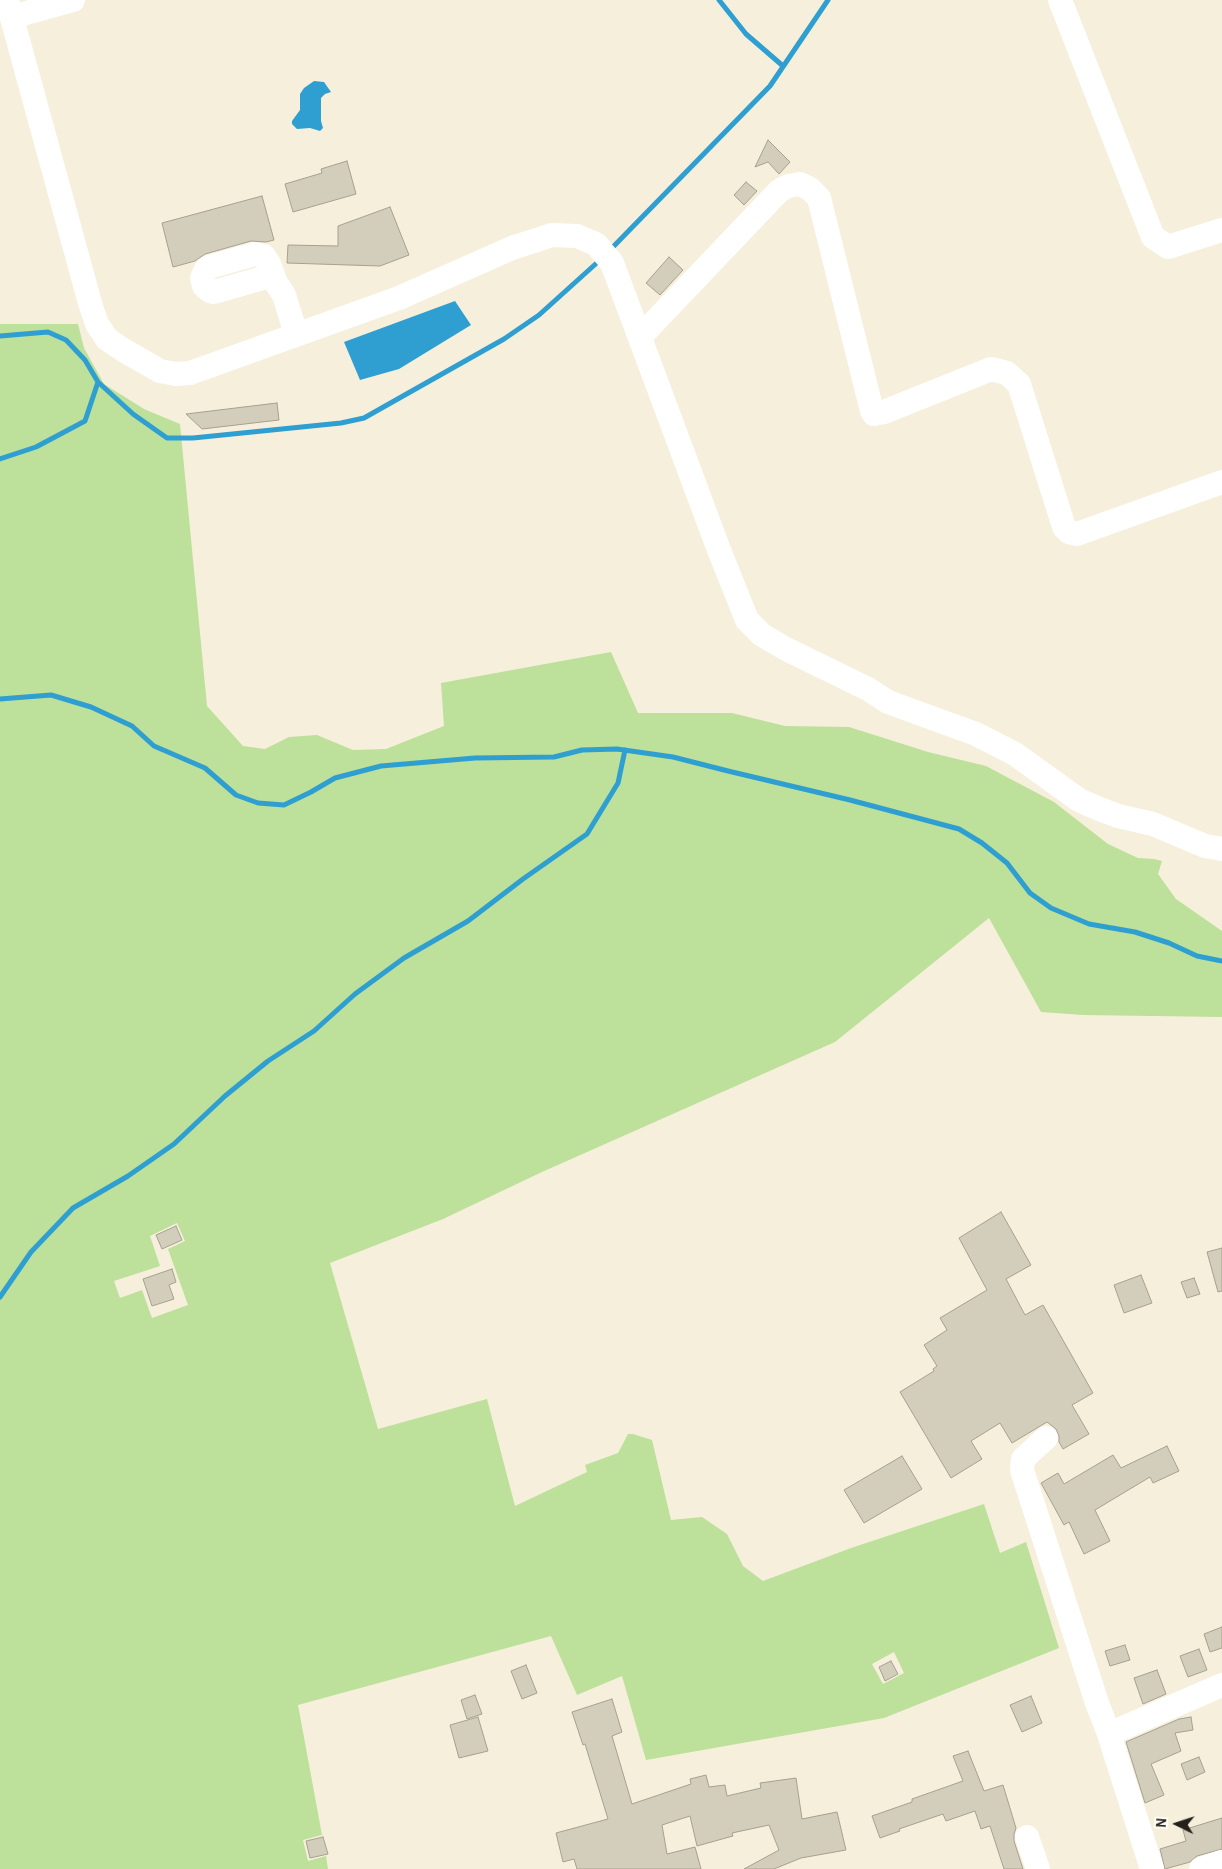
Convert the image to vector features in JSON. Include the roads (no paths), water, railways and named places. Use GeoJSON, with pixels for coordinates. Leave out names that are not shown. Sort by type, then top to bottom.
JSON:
{"type":"FeatureCollection","features":[{"type":"Feature","properties":{"kind":"street"},"geometry":{"type":"LineString","coordinates":[[73,0],[7,9],[90,303],[97,324],[107,339],[160,371],[176,374],[190,373],[399,298],[512,248],[552,235],[577,236],[596,244],[612,263],[747,620],[762,635],[786,649],[868,689],[888,702],[953,724],[1015,754],[1080,800],[1097,808],[1118,816],[1152,824],[1205,846],[1222,849]]}},
{"type":"Feature","properties":{"kind":"street"},"geometry":{"type":"LineString","coordinates":[[1060,0],[1153,237],[1168,247],[1222,230]]}},
{"type":"Feature","properties":{"kind":"street"},"geometry":{"type":"LineString","coordinates":[[640,337],[779,191],[788,186],[800,184],[810,189],[819,198],[874,414],[884,412],[991,369],[1007,373],[1019,384],[1064,527],[1069,532],[1077,534],[1222,482]]}},
{"type":"Feature","properties":{"kind":"street"},"geometry":{"type":"LineString","coordinates":[[268,275],[284,295],[296,334]]}},
{"type":"Feature","properties":{"kind":"street"},"geometry":{"type":"LineString","coordinates":[[1046,1438],[1024,1459],[1022,1470],[1152,1869]]}},
{"type":"Feature","properties":{"kind":"street"},"geometry":{"type":"LineString","coordinates":[[1109,1734],[1222,1685]]}},
{"type":"Feature","properties":{"kind":"street"},"geometry":{"type":"LineString","coordinates":[[1027,1837],[1038,1869]]}},
{"type":"Feature","properties":{"kind":"street"},"geometry":{"type":"LineString","coordinates":[[1201,1869],[1222,1862]]}},
{"type":"Feature","properties":{"kind":"water"},"geometry":{"type":"Polygon","coordinates":[[[314,81],[324,82],[331,92],[321,98],[321,121],[323,128],[320,131],[310,128],[297,129],[292,124],[292,121],[300,110],[300,94],[304,88],[314,81]]]}},
{"type":"Feature","properties":{"kind":"water"},"geometry":{"type":"Polygon","coordinates":[[[455,301],[471,325],[399,369],[360,380],[344,342],[455,301]]]}},
{"type":"Feature","properties":{"kind":"waterway"},"geometry":{"type":"LineString","coordinates":[[719,0],[746,34],[783,66]]}},
{"type":"Feature","properties":{"kind":"waterway"},"geometry":{"type":"LineString","coordinates":[[610,250],[770,86],[828,0]]}},
{"type":"Feature","properties":{"kind":"waterway"},"geometry":{"type":"LineString","coordinates":[[0,336],[48,332],[66,340],[85,360],[98,382],[133,414],[167,438],[193,438],[341,423],[364,418],[504,339],[539,315],[600,260]]}},
{"type":"Feature","properties":{"kind":"waterway"},"geometry":{"type":"LineString","coordinates":[[0,459],[36,447],[85,421],[98,382]]}},
{"type":"Feature","properties":{"kind":"waterway"},"geometry":{"type":"LineString","coordinates":[[0,699],[51,695],[91,707],[132,726],[154,746],[205,768],[236,795],[258,803],[284,805],[335,778],[381,766],[475,758],[554,757],[582,750],[617,749],[673,757],[850,800],[959,829],[982,843],[1007,863],[1030,893],[1051,908],[1089,924],[1135,932],[1169,943],[1197,956],[1222,961]]}},
{"type":"Feature","properties":{"kind":"waterway"},"geometry":{"type":"LineString","coordinates":[[0,1297],[31,1252],[73,1208],[128,1176],[174,1144],[225,1096],[268,1061],[314,1031],[355,994],[404,958],[468,921],[587,834],[618,783],[625,750]]}}]}
